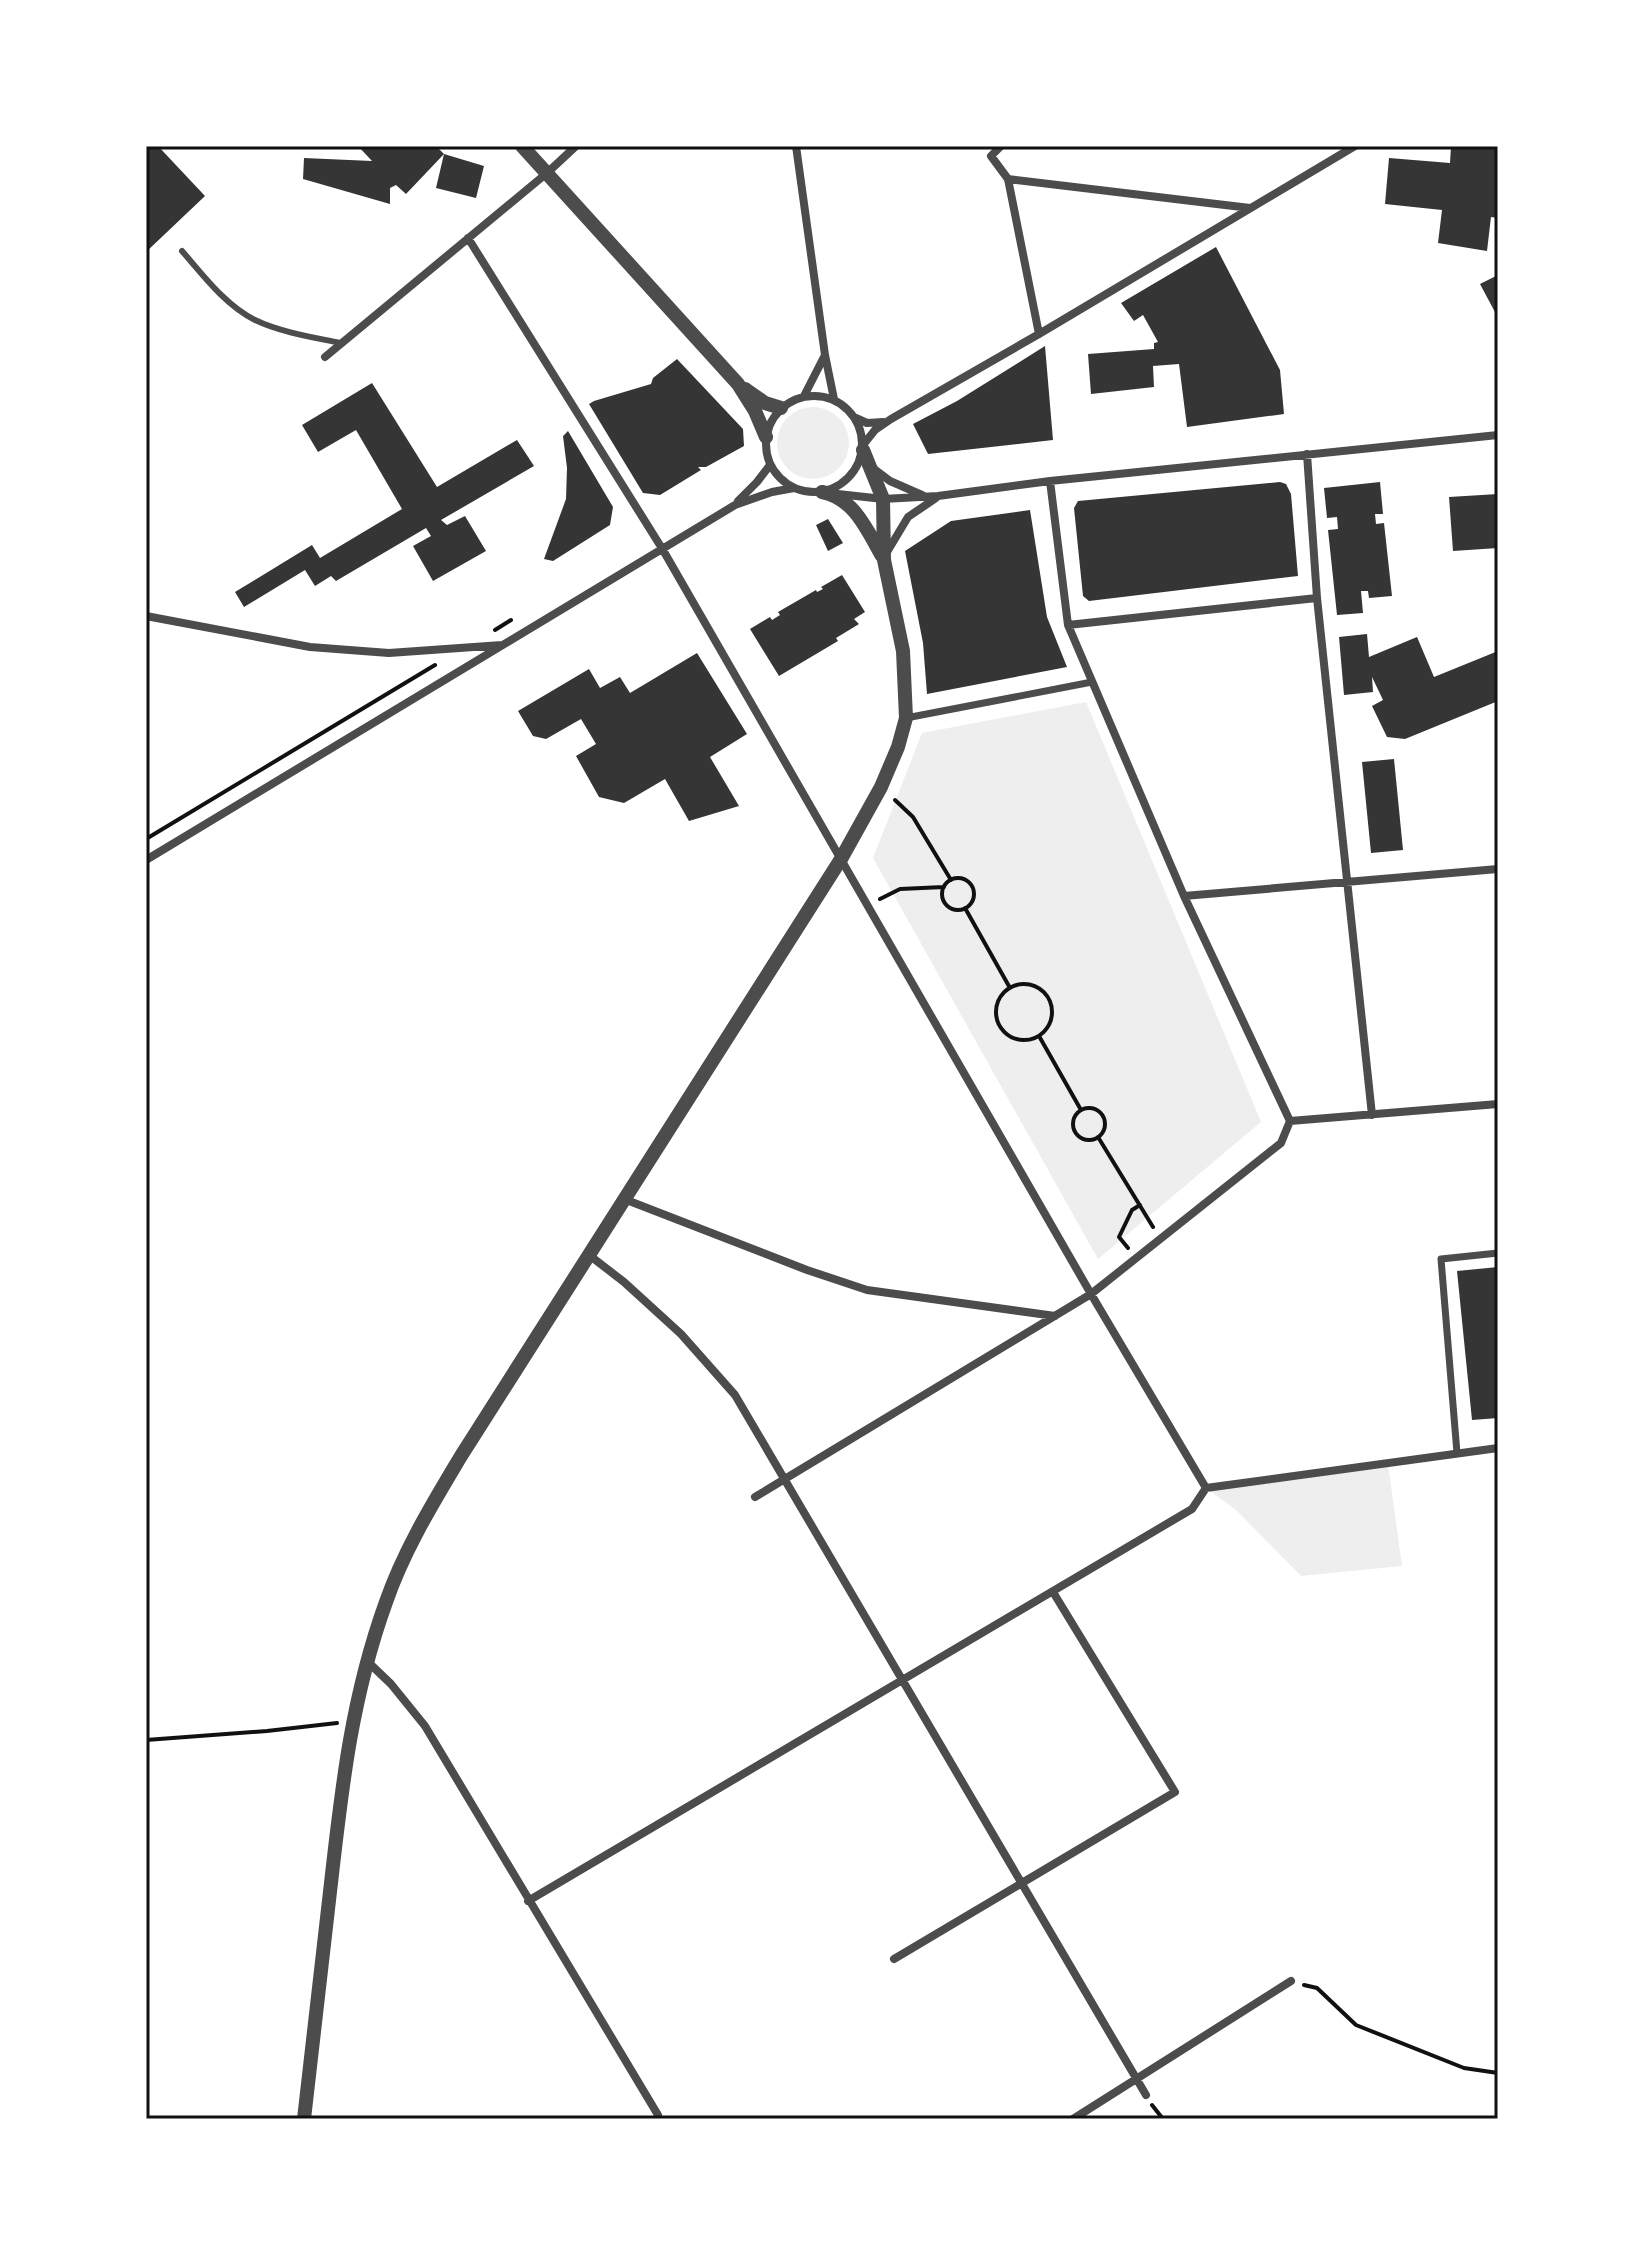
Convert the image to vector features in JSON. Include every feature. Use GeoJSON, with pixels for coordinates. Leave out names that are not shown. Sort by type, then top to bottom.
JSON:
{"type":"FeatureCollection","features":[{"type":"Feature","properties":{"kind":"street"},"geometry":{"type":"LineString","coordinates":[[522,146],[738,384],[755,411],[766,437]]}},
{"type":"Feature","properties":{"kind":"street"},"geometry":{"type":"LineString","coordinates":[[325,357],[576,146]]}},
{"type":"Feature","properties":{"kind":"street"},"geometry":{"type":"LineString","coordinates":[[796,146],[834,399]]}},
{"type":"Feature","properties":{"kind":"street"},"geometry":{"type":"LineString","coordinates":[[1001,146],[991,156],[1008,179],[1039,334]]}},
{"type":"Feature","properties":{"kind":"street"},"geometry":{"type":"LineString","coordinates":[[828,493],[856,469],[863,447],[875,430],[891,419],[1355,146]]}},
{"type":"Feature","properties":{"kind":"street"},"geometry":{"type":"LineString","coordinates":[[1008,179],[1251,208]]}},
{"type":"Feature","properties":{"kind":"street"},"geometry":{"type":"LineString","coordinates":[[468,238],[663,550],[1206,1488]]}},
{"type":"Feature","properties":{"kind":"street"},"geometry":{"type":"LineString","coordinates":[[804,396],[825,355]]}},
{"type":"Feature","properties":{"kind":"street"},"geometry":{"type":"LineString","coordinates":[[738,384],[765,403],[781,408]]}},
{"type":"Feature","properties":{"kind":"street"},"geometry":{"type":"LineString","coordinates":[[304,2119],[352,1721],[386,1601],[405,1557],[427,1514],[623,1199],[841,859],[881,787],[898,747],[906,718],[903,651],[884,560],[883,499],[863,447],[861,431],[856,418],[846,407],[834,399],[819,395],[792,401],[774,417],[766,437],[766,451],[770,465],[784,482],[812,492],[883,499],[938,496],[1050,481],[1498,435]]}},
{"type":"Feature","properties":{"kind":"street"},"geometry":{"type":"LineString","coordinates":[[856,418],[867,423],[891,419]]}},
{"type":"Feature","properties":{"kind":"street"},"geometry":{"type":"LineString","coordinates":[[1307,454],[1317,598],[1372,1115]]}},
{"type":"Feature","properties":{"kind":"street"},"geometry":{"type":"LineString","coordinates":[[735,505],[770,465]]}},
{"type":"Feature","properties":{"kind":"street"},"geometry":{"type":"LineString","coordinates":[[869,465],[890,481],[926,497]]}},
{"type":"Feature","properties":{"kind":"street"},"geometry":{"type":"LineString","coordinates":[[755,1497],[1091,1294],[1281,1143],[1290,1121],[1184,896],[1068,625],[1050,481]]}},
{"type":"Feature","properties":{"kind":"street"},"geometry":{"type":"LineString","coordinates":[[146,860],[735,505],[794,488]]}},
{"type":"Feature","properties":{"kind":"street"},"geometry":{"type":"LineString","coordinates":[[828,493],[860,518],[884,560]]}},
{"type":"Feature","properties":{"kind":"street"},"geometry":{"type":"LineString","coordinates":[[884,560],[908,517],[938,496]]}},
{"type":"Feature","properties":{"kind":"street"},"geometry":{"type":"LineString","coordinates":[[1068,625],[1317,598]]}},
{"type":"Feature","properties":{"kind":"street"},"geometry":{"type":"LineString","coordinates":[[146,616],[310,647],[389,653],[505,644]]}},
{"type":"Feature","properties":{"kind":"street"},"geometry":{"type":"LineString","coordinates":[[906,718],[1092,682]]}},
{"type":"Feature","properties":{"kind":"street"},"geometry":{"type":"LineString","coordinates":[[1184,896],[1498,869]]}},
{"type":"Feature","properties":{"kind":"street"},"geometry":{"type":"LineString","coordinates":[[1290,1121],[1498,1104]]}},
{"type":"Feature","properties":{"kind":"street"},"geometry":{"type":"LineString","coordinates":[[623,1199],[867,1290],[1055,1316]]}},
{"type":"Feature","properties":{"kind":"street"},"geometry":{"type":"LineString","coordinates":[[1457,1453],[1441,1259],[1498,1253]]}},
{"type":"Feature","properties":{"kind":"street"},"geometry":{"type":"LineString","coordinates":[[589,1255],[681,1334],[735,1395],[1146,2095]]}},
{"type":"Feature","properties":{"kind":"street"},"geometry":{"type":"LineString","coordinates":[[528,1901],[1192,1509],[1206,1488],[1498,1448]]}},
{"type":"Feature","properties":{"kind":"street"},"geometry":{"type":"LineString","coordinates":[[894,1959],[1175,1792],[1053,1592]]}},
{"type":"Feature","properties":{"kind":"street"},"geometry":{"type":"LineString","coordinates":[[367,1661],[391,1684],[425,1726],[658,2115]]}},
{"type":"Feature","properties":{"kind":"street"},"geometry":{"type":"LineString","coordinates":[[1073,2119],[1291,1981]]}},
{"type":"Feature","properties":{"kind":"lane"},"geometry":{"type":"LineString","coordinates":[[182,251],[220,294],[255,320],[341,343]]}},
{"type":"Feature","properties":{"kind":"path"},"geometry":{"type":"LineString","coordinates":[[491,632],[518,616]]}},
{"type":"Feature","properties":{"kind":"path"},"geometry":{"type":"LineString","coordinates":[[146,839],[436,664]]}},
{"type":"Feature","properties":{"kind":"path"},"geometry":{"type":"LineString","coordinates":[[881,787],[913,817],[951,880]]}},
{"type":"Feature","properties":{"kind":"path"},"geometry":{"type":"LineString","coordinates":[[951,880],[965,880],[973,888],[973,898],[965,908],[947,905],[942,896],[944,887],[951,880]]}},
{"type":"Feature","properties":{"kind":"path"},"geometry":{"type":"LineString","coordinates":[[867,905],[900,889],[944,887]]}},
{"type":"Feature","properties":{"kind":"path"},"geometry":{"type":"LineString","coordinates":[[965,908],[1010,988]]}},
{"type":"Feature","properties":{"kind":"path"},"geometry":{"type":"LineString","coordinates":[[1032,985],[1047,996],[1052,1015],[1050,1024],[1039,1036],[1027,1041],[1018,1040],[1001,1031],[995,1014],[996,1004],[1010,988],[1032,985]]}},
{"type":"Feature","properties":{"kind":"path"},"geometry":{"type":"LineString","coordinates":[[1039,1036],[1081,1110]]}},
{"type":"Feature","properties":{"kind":"path"},"geometry":{"type":"LineString","coordinates":[[1081,1110],[1096,1110],[1104,1118],[1104,1129],[1098,1137],[1088,1140],[1075,1131],[1075,1117],[1081,1110]]}},
{"type":"Feature","properties":{"kind":"path"},"geometry":{"type":"LineString","coordinates":[[1098,1137],[1160,1238]]}},
{"type":"Feature","properties":{"kind":"path"},"geometry":{"type":"LineString","coordinates":[[1136,1258],[1119,1237],[1132,1210],[1140,1205]]}},
{"type":"Feature","properties":{"kind":"path"},"geometry":{"type":"LineString","coordinates":[[146,1740],[352,1721]]}},
{"type":"Feature","properties":{"kind":"path"},"geometry":{"type":"LineString","coordinates":[[1291,1981],[1317,1988],[1356,2025],[1464,2068],[1498,2073]]}},
{"type":"Feature","properties":{"kind":"shaded area"},"geometry":{"type":"Polygon","coordinates":[[[813,407],[833,413],[843,423],[849,443],[843,463],[833,473],[813,479],[793,473],[783,463],[777,443],[783,423],[793,413],[813,407]]]}},
{"type":"Feature","properties":{"kind":"shaded area"},"geometry":{"type":"Polygon","coordinates":[[[1086,702],[1261,1122],[1098,1259],[873,858],[922,733],[1086,702]]]}},
{"type":"Feature","properties":{"kind":"shaded area"},"geometry":{"type":"Polygon","coordinates":[[[1388,1464],[1402,1566],[1301,1576],[1236,1510],[1206,1488],[1388,1464]]]}},
{"type":"Feature","properties":{"kind":"building"},"geometry":{"type":"Polygon","coordinates":[[[146,146],[158,146],[205,196],[146,252],[146,146]]]}},
{"type":"Feature","properties":{"kind":"building"},"geometry":{"type":"Polygon","coordinates":[[[358,146],[436,146],[444,154],[406,194],[396,185],[390,188],[390,204],[303,179],[304,158],[372,161],[358,146]]]}},
{"type":"Feature","properties":{"kind":"building"},"geometry":{"type":"Polygon","coordinates":[[[1451,146],[1498,146],[1498,218],[1491,217],[1487,251],[1438,243],[1442,210],[1385,204],[1389,158],[1450,163],[1451,146]]]}},
{"type":"Feature","properties":{"kind":"building"},"geometry":{"type":"Polygon","coordinates":[[[444,154],[484,166],[476,198],[436,188],[444,154]]]}},
{"type":"Feature","properties":{"kind":"building"},"geometry":{"type":"Polygon","coordinates":[[[1216,247],[1280,370],[1284,414],[1187,427],[1179,364],[1153,366],[1154,387],[1091,394],[1088,354],[1154,349],[1154,343],[1158,342],[1143,315],[1134,321],[1121,303],[1216,247]]]}},
{"type":"Feature","properties":{"kind":"building"},"geometry":{"type":"Polygon","coordinates":[[[1498,275],[1498,313],[1496,314],[1480,284],[1498,275]]]}},
{"type":"Feature","properties":{"kind":"building"},"geometry":{"type":"Polygon","coordinates":[[[1045,346],[1053,440],[928,454],[913,424],[957,401],[1045,346]]]}},
{"type":"Feature","properties":{"kind":"building"},"geometry":{"type":"Polygon","coordinates":[[[677,359],[743,429],[744,446],[706,467],[698,467],[701,470],[660,495],[643,493],[589,404],[651,384],[653,378],[677,359]]]}},
{"type":"Feature","properties":{"kind":"building"},"geometry":{"type":"Polygon","coordinates":[[[372,383],[437,487],[517,440],[534,466],[441,520],[447,525],[465,516],[486,551],[433,581],[413,546],[431,536],[426,528],[336,581],[331,576],[315,586],[305,570],[244,607],[235,592],[312,545],[320,558],[402,509],[356,430],[318,452],[302,425],[372,383]]]}},
{"type":"Feature","properties":{"kind":"building"},"geometry":{"type":"Polygon","coordinates":[[[568,431],[613,507],[610,525],[553,561],[544,559],[566,499],[567,468],[563,436],[568,431]]]}},
{"type":"Feature","properties":{"kind":"building"},"geometry":{"type":"Polygon","coordinates":[[[1280,482],[1286,484],[1291,494],[1298,576],[1089,601],[1083,596],[1074,508],[1078,501],[1280,482]]]}},
{"type":"Feature","properties":{"kind":"building"},"geometry":{"type":"Polygon","coordinates":[[[1380,482],[1383,514],[1375,514],[1376,524],[1384,523],[1392,596],[1369,598],[1368,591],[1361,591],[1363,613],[1337,615],[1328,530],[1338,529],[1337,517],[1327,518],[1324,488],[1380,482]]]}},
{"type":"Feature","properties":{"kind":"building"},"geometry":{"type":"Polygon","coordinates":[[[1498,494],[1498,548],[1453,551],[1449,497],[1498,494]]]}},
{"type":"Feature","properties":{"kind":"building"},"geometry":{"type":"Polygon","coordinates":[[[1030,510],[1047,617],[1067,667],[927,694],[923,643],[905,551],[951,521],[1030,510]]]}},
{"type":"Feature","properties":{"kind":"building"},"geometry":{"type":"Polygon","coordinates":[[[828,519],[843,543],[828,551],[816,525],[828,519]]]}},
{"type":"Feature","properties":{"kind":"building"},"geometry":{"type":"Polygon","coordinates":[[[842,575],[865,612],[854,619],[859,624],[836,638],[838,641],[779,676],[750,629],[770,617],[772,620],[780,615],[778,612],[823,589],[821,587],[842,575]]]}},
{"type":"Feature","properties":{"kind":"building"},"geometry":{"type":"Polygon","coordinates":[[[1367,634],[1369,657],[1417,637],[1434,677],[1498,651],[1498,701],[1405,739],[1387,737],[1372,706],[1383,700],[1372,677],[1373,692],[1344,695],[1339,637],[1367,634]]]}},
{"type":"Feature","properties":{"kind":"building"},"geometry":{"type":"Polygon","coordinates":[[[697,653],[747,734],[710,757],[739,806],[689,821],[665,779],[624,803],[599,797],[576,756],[596,744],[581,719],[546,739],[533,736],[518,711],[589,669],[600,688],[620,677],[630,693],[697,653]]]}},
{"type":"Feature","properties":{"kind":"building"},"geometry":{"type":"Polygon","coordinates":[[[1394,759],[1403,850],[1371,853],[1362,762],[1394,759]]]}},
{"type":"Feature","properties":{"kind":"building"},"geometry":{"type":"Polygon","coordinates":[[[1498,1267],[1498,1418],[1472,1420],[1457,1271],[1498,1267]]]}}]}
